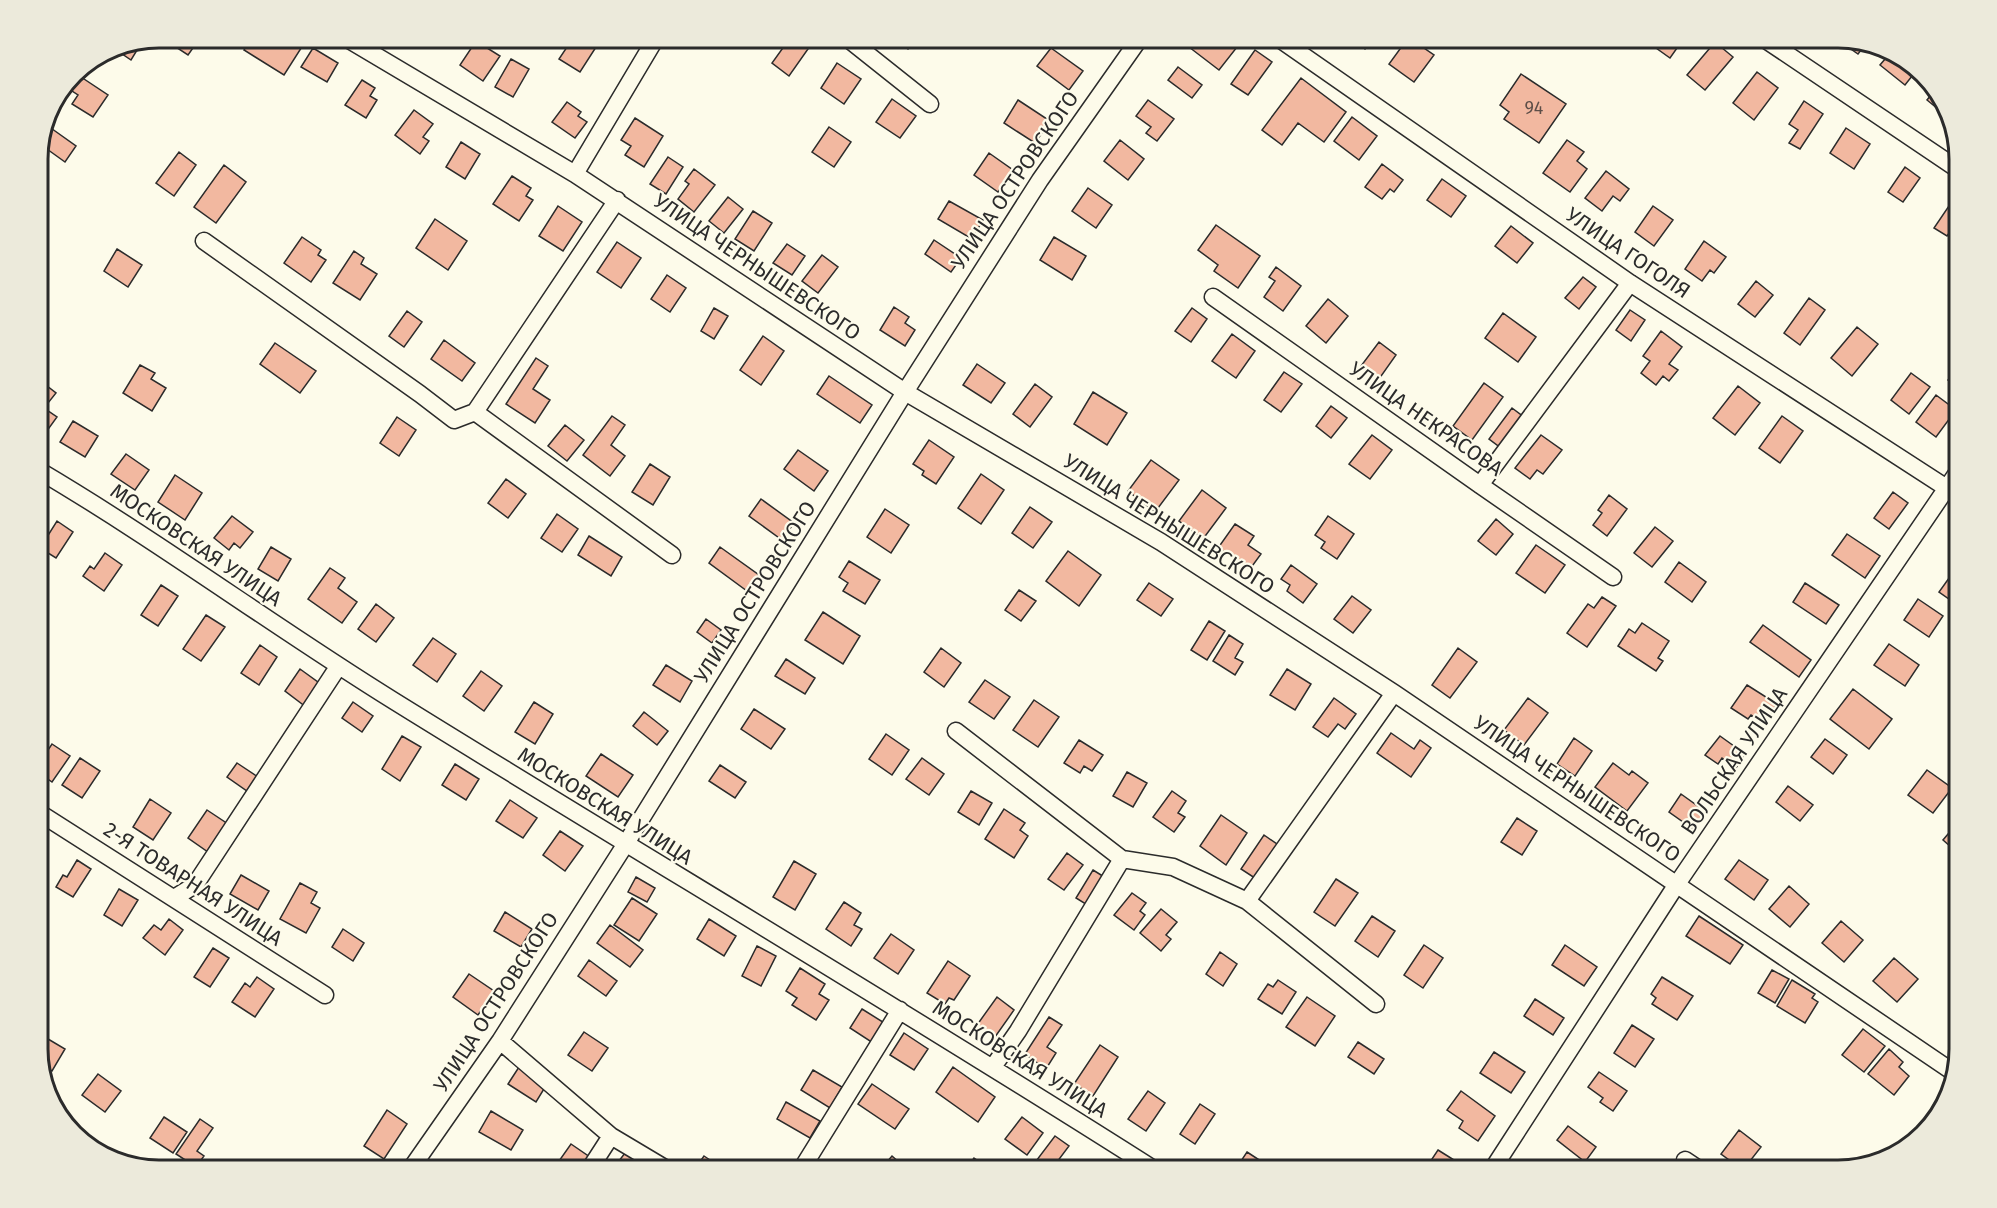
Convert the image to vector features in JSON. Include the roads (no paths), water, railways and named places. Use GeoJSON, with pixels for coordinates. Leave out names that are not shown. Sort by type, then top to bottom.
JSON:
{"type":"FeatureCollection","features":[{"type":"Feature","properties":{"kind":"street","name":"УЛИЦА ЧЕРНЫШЕВСКОГО"},"geometry":{"type":"LineString","coordinates":[[363,48],[617,200],[905,392],[1161,542],[1394,693],[1947,1068]]}},
{"type":"Feature","properties":{"kind":"street"},"geometry":{"type":"LineString","coordinates":[[575,174],[650,48]]}},
{"type":"Feature","properties":{"kind":"street"},"geometry":{"type":"LineString","coordinates":[[860,48],[930,104]]}},
{"type":"Feature","properties":{"kind":"street","name":"УЛИЦА ОСТРОВСКОГО"},"geometry":{"type":"LineString","coordinates":[[417,1160],[500,1041],[626,845],[905,392],[1040,180],[1133,48]]}},
{"type":"Feature","properties":{"kind":"street","name":"УЛИЦА ГОГОЛЯ"},"geometry":{"type":"LineString","coordinates":[[1292,48],[1630,283],[1949,489]]}},
{"type":"Feature","properties":{"kind":"street"},"geometry":{"type":"LineString","coordinates":[[1778,48],[1949,163]]}},
{"type":"Feature","properties":{"kind":"street"},"geometry":{"type":"LineString","coordinates":[[204,241],[454,420],[475,412],[617,200]]}},
{"type":"Feature","properties":{"kind":"street"},"geometry":{"type":"LineString","coordinates":[[1480,485],[1630,283]]}},
{"type":"Feature","properties":{"kind":"street","name":"УЛИЦА НЕКРАСОВА"},"geometry":{"type":"LineString","coordinates":[[1214,297],[1613,577]]}},
{"type":"Feature","properties":{"kind":"street"},"geometry":{"type":"LineString","coordinates":[[475,412],[672,555]]}},
{"type":"Feature","properties":{"kind":"street","name":"МОСКОВСКАЯ УЛИЦА"},"geometry":{"type":"LineString","coordinates":[[48,476],[109,512],[338,667],[626,845],[993,1067],[1139,1160]]}},
{"type":"Feature","properties":{"kind":"street","name":"ВОЛЬСКАЯ УЛИЦА"},"geometry":{"type":"LineString","coordinates":[[1498,1160],[1677,884],[1949,499]]}},
{"type":"Feature","properties":{"kind":"street"},"geometry":{"type":"LineString","coordinates":[[174,898],[195,885],[338,667]]}},
{"type":"Feature","properties":{"kind":"street"},"geometry":{"type":"LineString","coordinates":[[1247,901],[1394,693]]}},
{"type":"Feature","properties":{"kind":"street"},"geometry":{"type":"LineString","coordinates":[[956,730],[1122,859],[1173,867],[1247,901],[1376,1004]]}},
{"type":"Feature","properties":{"kind":"street","name":"2-Я ТОВАРНАЯ УЛИЦА"},"geometry":{"type":"LineString","coordinates":[[48,818],[325,995]]}},
{"type":"Feature","properties":{"kind":"street"},"geometry":{"type":"LineString","coordinates":[[993,1067],[1018,1031],[1122,859]]}},
{"type":"Feature","properties":{"kind":"street"},"geometry":{"type":"LineString","coordinates":[[807,1160],[900,1010]]}},
{"type":"Feature","properties":{"kind":"street"},"geometry":{"type":"LineString","coordinates":[[500,1041],[610,1136],[651,1160]]}},
{"type":"Feature","properties":{"kind":"street"},"geometry":{"type":"LineString","coordinates":[[595,1160],[610,1136]]}}]}
